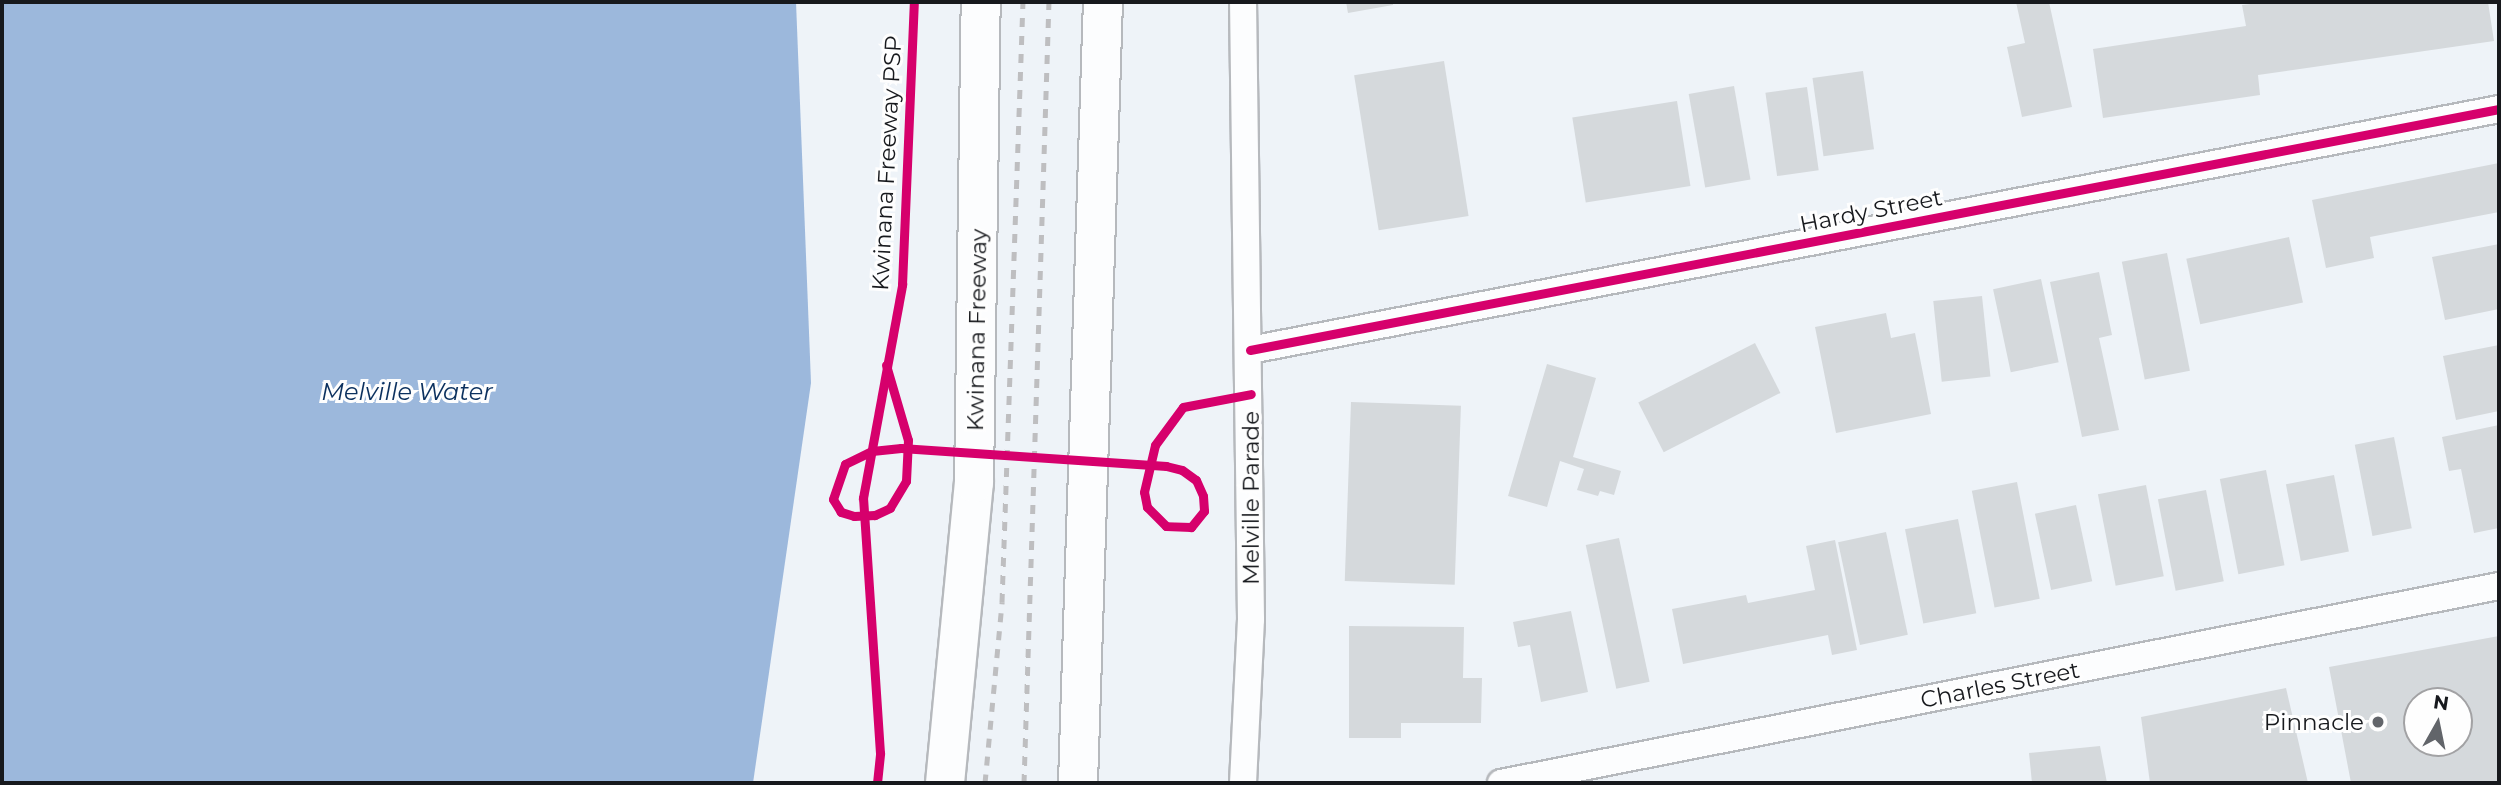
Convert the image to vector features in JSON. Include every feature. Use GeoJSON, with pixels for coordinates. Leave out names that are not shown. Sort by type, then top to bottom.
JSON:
{"type":"FeatureCollection","features":[{"type":"Feature","properties":{"kind":"highway","name":"Kwinana Freeway"},"geometry":{"type":"LineString","coordinates":[[945,783],[974,482],[981,2]]}},
{"type":"Feature","properties":{"kind":"highway"},"geometry":{"type":"LineString","coordinates":[[1078,783],[1102,2]]}},
{"type":"Feature","properties":{"kind":"street","name":"Melville Parade"},"geometry":{"type":"LineString","coordinates":[[1242,783],[1251,620],[1250,350],[1243,2]]}},
{"type":"Feature","properties":{"kind":"street","name":"Hardy Street"},"geometry":{"type":"LineString","coordinates":[[1250,350],[2499,109]]}},
{"type":"Feature","properties":{"kind":"street","name":"Charles Street"},"geometry":{"type":"LineString","coordinates":[[1500,783],[2499,586]]}},
{"type":"Feature","properties":{"kind":"water","name":"Melville Water"},"geometry":{"type":"Polygon","coordinates":[[[2,2],[796,2],[811,383],[753,783],[2,783],[2,2]]]}},
{"type":"Feature","properties":{"kind":"building"},"geometry":{"type":"Polygon","coordinates":[[[1346,2],[1393,2],[1393,5],[1348,13],[1346,2]]]}},
{"type":"Feature","properties":{"kind":"building"},"geometry":{"type":"Polygon","coordinates":[[[2016,2],[2049,2],[2072,107],[2022,117],[2007,47],[2025,43],[2016,2]]]}},
{"type":"Feature","properties":{"kind":"building"},"geometry":{"type":"Polygon","coordinates":[[[2267,2],[2488,2],[2494,41],[2258,75],[2260,95],[2103,118],[2093,49],[2246,26],[2242,5],[2267,2]]]}},
{"type":"Feature","properties":{"kind":"building"},"geometry":{"type":"Polygon","coordinates":[[[1444,61],[1469,216],[1379,230],[1354,75],[1444,61]]]}},
{"type":"Feature","properties":{"kind":"building"},"geometry":{"type":"Polygon","coordinates":[[[1863,71],[1874,149],[1823,156],[1812,78],[1863,71]]]}},
{"type":"Feature","properties":{"kind":"building"},"geometry":{"type":"Polygon","coordinates":[[[1734,86],[1750,180],[1705,188],[1689,94],[1734,86]]]}},
{"type":"Feature","properties":{"kind":"building"},"geometry":{"type":"Polygon","coordinates":[[[1807,87],[1819,170],[1777,176],[1765,93],[1807,87]]]}},
{"type":"Feature","properties":{"kind":"building"},"geometry":{"type":"Polygon","coordinates":[[[1677,101],[1690,186],[1586,203],[1572,118],[1677,101]]]}},
{"type":"Feature","properties":{"kind":"building"},"geometry":{"type":"Polygon","coordinates":[[[2499,163],[2499,212],[2370,237],[2374,258],[2326,268],[2312,200],[2499,163]]]}},
{"type":"Feature","properties":{"kind":"building"},"geometry":{"type":"Polygon","coordinates":[[[2289,237],[2303,303],[2200,324],[2186,259],[2289,237]]]}},
{"type":"Feature","properties":{"kind":"building"},"geometry":{"type":"Polygon","coordinates":[[[2499,244],[2499,309],[2445,320],[2432,257],[2499,244]]]}},
{"type":"Feature","properties":{"kind":"building"},"geometry":{"type":"Polygon","coordinates":[[[2167,253],[2190,371],[2145,380],[2122,262],[2167,253]]]}},
{"type":"Feature","properties":{"kind":"building"},"geometry":{"type":"Polygon","coordinates":[[[2099,272],[2112,335],[2099,338],[2119,430],[2082,437],[2050,282],[2099,272]]]}},
{"type":"Feature","properties":{"kind":"building"},"geometry":{"type":"Polygon","coordinates":[[[2041,279],[2059,362],[2011,372],[1993,289],[2041,279]]]}},
{"type":"Feature","properties":{"kind":"building"},"geometry":{"type":"Polygon","coordinates":[[[1982,296],[1990,377],[1942,382],[1933,301],[1982,296]]]}},
{"type":"Feature","properties":{"kind":"building"},"geometry":{"type":"Polygon","coordinates":[[[1886,313],[1891,338],[1915,333],[1931,414],[1836,433],[1815,327],[1886,313]]]}},
{"type":"Feature","properties":{"kind":"building"},"geometry":{"type":"Polygon","coordinates":[[[1755,343],[1780,393],[1664,452],[1638,402],[1755,343]]]}},
{"type":"Feature","properties":{"kind":"building"},"geometry":{"type":"Polygon","coordinates":[[[2499,345],[2499,411],[2456,420],[2443,356],[2499,345]]]}},
{"type":"Feature","properties":{"kind":"building"},"geometry":{"type":"Polygon","coordinates":[[[1547,364],[1596,378],[1573,457],[1621,471],[1614,495],[1600,491],[1598,496],[1577,490],[1584,469],[1560,461],[1547,507],[1508,496],[1547,364]]]}},
{"type":"Feature","properties":{"kind":"building"},"geometry":{"type":"Polygon","coordinates":[[[1351,402],[1461,406],[1455,585],[1345,581],[1351,402]]]}},
{"type":"Feature","properties":{"kind":"building"},"geometry":{"type":"Polygon","coordinates":[[[2499,425],[2499,528],[2474,533],[2461,469],[2449,471],[2442,437],[2499,425]]]}},
{"type":"Feature","properties":{"kind":"building"},"geometry":{"type":"Polygon","coordinates":[[[2394,437],[2412,528],[2372,536],[2355,445],[2394,437]]]}},
{"type":"Feature","properties":{"kind":"building"},"geometry":{"type":"Polygon","coordinates":[[[2266,470],[2285,565],[2238,574],[2220,479],[2266,470]]]}},
{"type":"Feature","properties":{"kind":"building"},"geometry":{"type":"Polygon","coordinates":[[[2334,475],[2349,552],[2301,561],[2286,484],[2334,475]]]}},
{"type":"Feature","properties":{"kind":"building"},"geometry":{"type":"Polygon","coordinates":[[[2017,482],[2040,599],[1995,608],[1972,491],[2017,482]]]}},
{"type":"Feature","properties":{"kind":"building"},"geometry":{"type":"Polygon","coordinates":[[[2146,485],[2164,576],[2116,586],[2098,494],[2146,485]]]}},
{"type":"Feature","properties":{"kind":"building"},"geometry":{"type":"Polygon","coordinates":[[[2206,490],[2224,581],[2176,591],[2158,499],[2206,490]]]}},
{"type":"Feature","properties":{"kind":"building"},"geometry":{"type":"Polygon","coordinates":[[[2076,505],[2092,581],[2051,590],[2035,514],[2076,505]]]}},
{"type":"Feature","properties":{"kind":"building"},"geometry":{"type":"Polygon","coordinates":[[[1958,519],[1976,613],[1923,624],[1905,529],[1958,519]]]}},
{"type":"Feature","properties":{"kind":"building"},"geometry":{"type":"Polygon","coordinates":[[[1886,532],[1908,635],[1860,645],[1838,542],[1886,532]]]}},
{"type":"Feature","properties":{"kind":"building"},"geometry":{"type":"Polygon","coordinates":[[[1619,538],[1650,682],[1616,689],[1586,545],[1619,538]]]}},
{"type":"Feature","properties":{"kind":"building"},"geometry":{"type":"Polygon","coordinates":[[[1835,540],[1857,650],[1832,655],[1828,635],[1683,664],[1672,609],[1746,595],[1748,603],[1815,590],[1806,546],[1835,540]]]}},
{"type":"Feature","properties":{"kind":"building"},"geometry":{"type":"Polygon","coordinates":[[[1571,611],[1588,692],[1541,702],[1530,645],[1518,647],[1513,622],[1571,611]]]}},
{"type":"Feature","properties":{"kind":"building"},"geometry":{"type":"Polygon","coordinates":[[[1349,626],[1464,627],[1463,678],[1482,678],[1481,723],[1401,723],[1401,738],[1349,738],[1349,626]]]}},
{"type":"Feature","properties":{"kind":"building","name":"Pinnacle"},"geometry":{"type":"Polygon","coordinates":[[[2499,636],[2499,783],[2351,783],[2329,667],[2499,636]]]}},
{"type":"Feature","properties":{"kind":"building"},"geometry":{"type":"Polygon","coordinates":[[[2286,688],[2308,783],[2150,783],[2141,717],[2286,688]]]}},
{"type":"Feature","properties":{"kind":"building"},"geometry":{"type":"Polygon","coordinates":[[[2100,746],[2107,783],[2032,783],[2029,753],[2100,746]]]}},
{"type":"Feature","properties":{"kind":"railway"},"geometry":{"type":"LineString","coordinates":[[985,783],[1002,602],[1023,2]]}},
{"type":"Feature","properties":{"kind":"railway"},"geometry":{"type":"LineString","coordinates":[[1024,783],[1049,2]]}},
{"type":"Feature","properties":{"kind":"cycle path","name":"Kwinana Freeway PSP"},"geometry":{"type":"LineString","coordinates":[[877,783],[880,753],[863,498],[902,285],[914,2]]}},
{"type":"Feature","properties":{"kind":"cycle path"},"geometry":{"type":"LineString","coordinates":[[1250,350],[2499,109]]}},
{"type":"Feature","properties":{"kind":"cycle path"},"geometry":{"type":"LineString","coordinates":[[886,365],[908,440],[906,481],[890,508],[875,515],[854,516],[841,512],[833,499],[845,464],[872,451],[901,448],[1166,466],[1182,470],[1196,480],[1203,496],[1204,511],[1191,527],[1166,526],[1147,507],[1144,492],[1155,445],[1183,407],[1251,394]]}},
{"type":"Feature","properties":{"kind":"place","name":"Pinnacle"},"geometry":{"type":"Point","coordinates":[2378,722]}}]}
